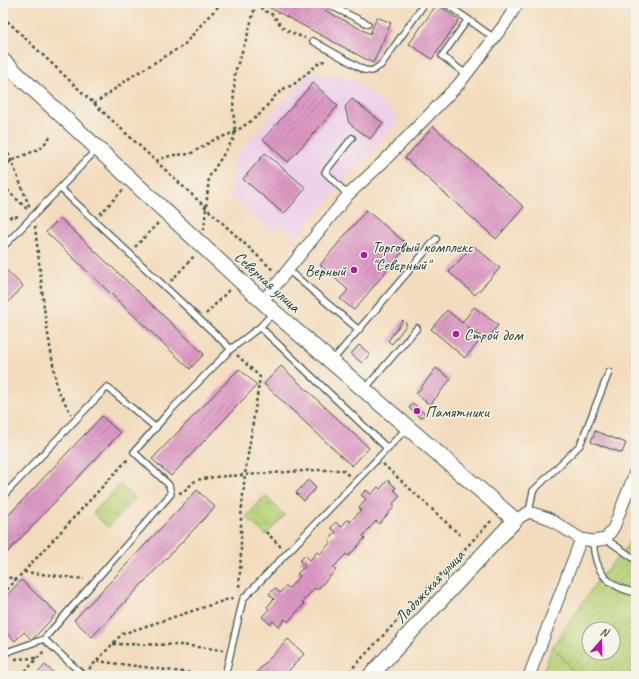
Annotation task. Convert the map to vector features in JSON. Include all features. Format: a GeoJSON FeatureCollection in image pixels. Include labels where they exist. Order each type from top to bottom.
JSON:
{"type":"FeatureCollection","features":[{"type":"Feature","properties":{"kind":"street"},"geometry":{"type":"LineString","coordinates":[[263,301],[348,195],[383,162],[459,84],[494,38],[518,3]]}},
{"type":"Feature","properties":{"kind":"street","name":"Северная улица"},"geometry":{"type":"LineString","coordinates":[[3,61],[274,312],[515,520]]}},
{"type":"Feature","properties":{"kind":"street"},"geometry":{"type":"LineString","coordinates":[[515,520],[529,512],[548,518],[581,539],[593,541],[606,539],[614,527],[636,470]]}},
{"type":"Feature","properties":{"kind":"street","name":"Ладожская улица"},"geometry":{"type":"LineString","coordinates":[[370,676],[515,520]]}},
{"type":"Feature","properties":{"kind":"street"},"geometry":{"type":"LineString","coordinates":[[529,676],[581,539]]}},
{"type":"Feature","properties":{"kind":"lane"},"geometry":{"type":"LineString","coordinates":[[325,3],[368,24]]}},
{"type":"Feature","properties":{"kind":"lane"},"geometry":{"type":"LineString","coordinates":[[313,41],[364,70],[372,71],[381,65],[425,3]]}},
{"type":"Feature","properties":{"kind":"lane"},"geometry":{"type":"LineString","coordinates":[[445,3],[494,38]]}},
{"type":"Feature","properties":{"kind":"lane"},"geometry":{"type":"LineString","coordinates":[[466,74],[442,56],[468,19]]}},
{"type":"Feature","properties":{"kind":"lane"},"geometry":{"type":"LineString","coordinates":[[348,195],[325,172],[352,138]]}},
{"type":"Feature","properties":{"kind":"lane"},"geometry":{"type":"LineString","coordinates":[[3,247],[98,148]]}},
{"type":"Feature","properties":{"kind":"lane"},"geometry":{"type":"LineString","coordinates":[[60,188],[231,349]]}},
{"type":"Feature","properties":{"kind":"lane"},"geometry":{"type":"LineString","coordinates":[[332,362],[436,240]]}},
{"type":"Feature","properties":{"kind":"lane"},"geometry":{"type":"LineString","coordinates":[[285,274],[359,330]]}},
{"type":"Feature","properties":{"kind":"lane"},"geometry":{"type":"LineString","coordinates":[[4,652],[44,639],[171,494],[169,485],[134,452],[156,428],[168,412],[231,349],[260,327],[274,312]]}},
{"type":"Feature","properties":{"kind":"lane"},"geometry":{"type":"LineString","coordinates":[[260,327],[388,449]]}},
{"type":"Feature","properties":{"kind":"lane"},"geometry":{"type":"LineString","coordinates":[[364,390],[417,328]]}},
{"type":"Feature","properties":{"kind":"lane"},"geometry":{"type":"LineString","coordinates":[[529,512],[533,491],[580,445],[609,372]]}},
{"type":"Feature","properties":{"kind":"lane"},"geometry":{"type":"LineString","coordinates":[[3,496],[107,387],[156,428]]}},
{"type":"Feature","properties":{"kind":"lane"},"geometry":{"type":"LineString","coordinates":[[226,676],[243,599],[408,428]]}},
{"type":"Feature","properties":{"kind":"lane"},"geometry":{"type":"LineString","coordinates":[[606,539],[636,560]]}},
{"type":"Feature","properties":{"kind":"lane"},"geometry":{"type":"LineString","coordinates":[[593,541],[597,566],[601,574],[609,582],[622,589],[636,593]]}},
{"type":"Feature","properties":{"kind":"lane"},"geometry":{"type":"LineString","coordinates":[[44,639],[84,676]]}},
{"type":"Feature","properties":{"kind":"path"},"geometry":{"type":"LineString","coordinates":[[94,104],[134,76],[184,45],[206,18],[222,3]]}},
{"type":"Feature","properties":{"kind":"path"},"geometry":{"type":"LineString","coordinates":[[165,287],[204,246],[205,208],[209,177],[234,138],[235,132],[233,110],[235,72],[247,37],[256,3],[273,15],[282,27],[292,33],[313,41]]}},
{"type":"Feature","properties":{"kind":"path"},"geometry":{"type":"LineString","coordinates":[[3,17],[205,208],[285,274]]}},
{"type":"Feature","properties":{"kind":"path"},"geometry":{"type":"LineString","coordinates":[[156,161],[174,155],[190,154],[214,140],[235,132],[258,116],[276,95],[293,84],[319,62],[324,60],[345,58]]}},
{"type":"Feature","properties":{"kind":"path"},"geometry":{"type":"LineString","coordinates":[[3,167],[11,161],[41,148],[50,137]]}},
{"type":"Feature","properties":{"kind":"path"},"geometry":{"type":"LineString","coordinates":[[3,150],[9,155],[34,215],[45,316],[57,388],[75,422]]}},
{"type":"Feature","properties":{"kind":"path"},"geometry":{"type":"LineString","coordinates":[[94,220],[132,180]]}},
{"type":"Feature","properties":{"kind":"path"},"geometry":{"type":"LineString","coordinates":[[3,186],[34,215]]}},
{"type":"Feature","properties":{"kind":"path"},"geometry":{"type":"LineString","coordinates":[[130,253],[168,213]]}},
{"type":"Feature","properties":{"kind":"path"},"geometry":{"type":"LineString","coordinates":[[200,320],[240,279]]}},
{"type":"Feature","properties":{"kind":"path"},"geometry":{"type":"LineString","coordinates":[[84,676],[122,634],[241,595],[238,590],[241,553],[241,516],[245,474],[260,377],[231,349]]}},
{"type":"Feature","properties":{"kind":"path"},"geometry":{"type":"LineString","coordinates":[[3,594],[134,452]]}},
{"type":"Feature","properties":{"kind":"path"},"geometry":{"type":"LineString","coordinates":[[378,460],[461,536]]}},
{"type":"Feature","properties":{"kind":"path"},"geometry":{"type":"LineString","coordinates":[[171,494],[183,492],[196,480],[245,474],[342,470],[355,483]]}},
{"type":"Feature","properties":{"kind":"path"},"geometry":{"type":"LineString","coordinates":[[345,676],[502,509]]}},
{"type":"Feature","properties":{"kind":"path"},"geometry":{"type":"LineString","coordinates":[[266,532],[288,553]]}},
{"type":"Feature","properties":{"kind":"path"},"geometry":{"type":"LineString","coordinates":[[24,572],[95,580]]}},
{"type":"Feature","properties":{"kind":"path"},"geometry":{"type":"LineString","coordinates":[[3,575],[16,580]]}},
{"type":"Feature","properties":{"kind":"path"},"geometry":{"type":"LineString","coordinates":[[21,676],[50,644]]}},
{"type":"Feature","properties":{"kind":"path"},"geometry":{"type":"LineString","coordinates":[[112,644],[181,645],[231,651]]}},
{"type":"Feature","properties":{"kind":"path"},"geometry":{"type":"LineString","coordinates":[[15,659],[37,658]]}},
{"type":"Feature","properties":{"kind":"path"},"geometry":{"type":"LineString","coordinates":[[97,661],[214,676]]}},
{"type":"Feature","properties":{"kind":"shaded area"},"geometry":{"type":"Polygon","coordinates":[[[310,72],[352,78],[400,119],[368,158],[361,162],[296,238],[281,225],[273,233],[232,197],[235,157],[310,72]]]}},
{"type":"Feature","properties":{"kind":"green space"},"geometry":{"type":"Polygon","coordinates":[[[120,484],[135,499],[108,527],[93,513],[120,484]]]}},
{"type":"Feature","properties":{"kind":"green space"},"geometry":{"type":"Polygon","coordinates":[[[265,496],[285,515],[266,535],[246,517],[265,496]]]}},
{"type":"Feature","properties":{"kind":"green space"},"geometry":{"type":"Polygon","coordinates":[[[636,532],[636,676],[577,676],[553,646],[600,577],[625,549],[636,532]]]}},
{"type":"Feature","properties":{"kind":"green space"},"geometry":{"type":"Polygon","coordinates":[[[553,646],[577,676],[541,676],[553,646]]]}},
{"type":"Feature","properties":{"kind":"building"},"geometry":{"type":"Polygon","coordinates":[[[261,3],[311,3],[370,34],[377,17],[391,23],[373,63],[261,3]]]}},
{"type":"Feature","properties":{"kind":"building"},"geometry":{"type":"Polygon","coordinates":[[[437,4],[459,20],[432,59],[409,44],[437,4]]]}},
{"type":"Feature","properties":{"kind":"building"},"geometry":{"type":"Polygon","coordinates":[[[313,83],[338,106],[288,162],[263,139],[313,83]]]}},
{"type":"Feature","properties":{"kind":"building"},"geometry":{"type":"Polygon","coordinates":[[[352,99],[383,123],[370,139],[349,123],[345,107],[352,99]]]}},
{"type":"Feature","properties":{"kind":"building"},"geometry":{"type":"Polygon","coordinates":[[[433,126],[524,207],[496,239],[405,158],[433,126]]]}},
{"type":"Feature","properties":{"kind":"building"},"geometry":{"type":"Polygon","coordinates":[[[265,153],[306,188],[284,214],[243,179],[265,153]]]}},
{"type":"Feature","properties":{"kind":"building","name":"Торговый комплекс \"Северный\""},"geometry":{"type":"Polygon","coordinates":[[[366,210],[408,245],[354,310],[340,299],[348,290],[320,265],[366,210]]]}},
{"type":"Feature","properties":{"kind":"building"},"geometry":{"type":"Polygon","coordinates":[[[60,218],[204,354],[190,369],[46,232],[60,218]]]}},
{"type":"Feature","properties":{"kind":"building"},"geometry":{"type":"Polygon","coordinates":[[[473,245],[500,268],[475,295],[449,272],[473,245]]]}},
{"type":"Feature","properties":{"kind":"building"},"geometry":{"type":"Polygon","coordinates":[[[4,268],[23,286],[3,308],[3,270],[4,268]]]}},
{"type":"Feature","properties":{"kind":"building","name":"Строй дом"},"geometry":{"type":"Polygon","coordinates":[[[474,307],[498,325],[486,341],[466,326],[481,339],[465,358],[431,329],[447,310],[462,323],[474,307]]]}},
{"type":"Feature","properties":{"kind":"building"},"geometry":{"type":"Polygon","coordinates":[[[403,320],[407,324],[392,344],[388,341],[403,320]]]}},
{"type":"Feature","properties":{"kind":"building"},"geometry":{"type":"Polygon","coordinates":[[[359,345],[370,354],[362,363],[351,354],[359,345]]]}},
{"type":"Feature","properties":{"kind":"building"},"geometry":{"type":"Polygon","coordinates":[[[281,366],[369,448],[352,466],[264,384],[281,366]]]}},
{"type":"Feature","properties":{"kind":"building"},"geometry":{"type":"Polygon","coordinates":[[[436,368],[451,379],[430,405],[416,394],[436,368]]]}},
{"type":"Feature","properties":{"kind":"building"},"geometry":{"type":"Polygon","coordinates":[[[239,369],[257,385],[171,476],[152,459],[239,369]]]}},
{"type":"Feature","properties":{"kind":"building","name":"Памятники"},"geometry":{"type":"Polygon","coordinates":[[[413,403],[425,414],[421,418],[409,408],[413,403]]]}},
{"type":"Feature","properties":{"kind":"building"},"geometry":{"type":"Polygon","coordinates":[[[102,416],[120,433],[3,557],[3,521],[102,416]]]}},
{"type":"Feature","properties":{"kind":"building"},"geometry":{"type":"Polygon","coordinates":[[[595,431],[626,443],[622,453],[591,442],[595,431]]]}},
{"type":"Feature","properties":{"kind":"building"},"geometry":{"type":"Polygon","coordinates":[[[308,480],[316,488],[304,501],[296,493],[308,480]]]}},
{"type":"Feature","properties":{"kind":"building"},"geometry":{"type":"Polygon","coordinates":[[[388,480],[396,488],[394,490],[400,496],[393,504],[395,506],[379,524],[376,521],[363,536],[365,538],[349,556],[346,554],[333,568],[336,570],[317,590],[315,588],[302,602],[304,604],[288,622],[285,619],[279,627],[273,621],[270,624],[262,617],[269,609],[267,607],[274,599],[269,594],[275,588],[280,593],[286,586],[289,588],[300,576],[297,574],[305,566],[300,561],[305,555],[310,560],[317,552],[320,554],[331,542],[329,540],[336,532],[331,528],[333,525],[336,522],[341,527],[348,519],[350,522],[361,510],[359,508],[366,499],[361,495],[366,490],[371,494],[378,487],[380,489],[388,480]]]}},
{"type":"Feature","properties":{"kind":"building"},"geometry":{"type":"Polygon","coordinates":[[[197,490],[215,507],[92,637],[74,620],[197,490]]]}},
{"type":"Feature","properties":{"kind":"building"},"geometry":{"type":"Polygon","coordinates":[[[21,580],[57,613],[32,640],[24,632],[15,641],[5,632],[5,626],[3,625],[3,600],[21,580]]]}},
{"type":"Feature","properties":{"kind":"building"},"geometry":{"type":"Polygon","coordinates":[[[288,639],[304,654],[284,676],[253,676],[288,639]]]}},
{"type":"Feature","properties":{"kind":"building"},"geometry":{"type":"Polygon","coordinates":[[[45,665],[57,676],[35,676],[45,665]]]}},
{"type":"Feature","properties":{"kind":"place","name":"Торговый комплекс \"Северный\""},"geometry":{"type":"Point","coordinates":[364,255]}},
{"type":"Feature","properties":{"kind":"place","name":"Верный"},"geometry":{"type":"Point","coordinates":[354,270]}},
{"type":"Feature","properties":{"kind":"place","name":"Строй дом"},"geometry":{"type":"Point","coordinates":[456,334]}},
{"type":"Feature","properties":{"kind":"place","name":"Памятники"},"geometry":{"type":"Point","coordinates":[417,411]}}]}
